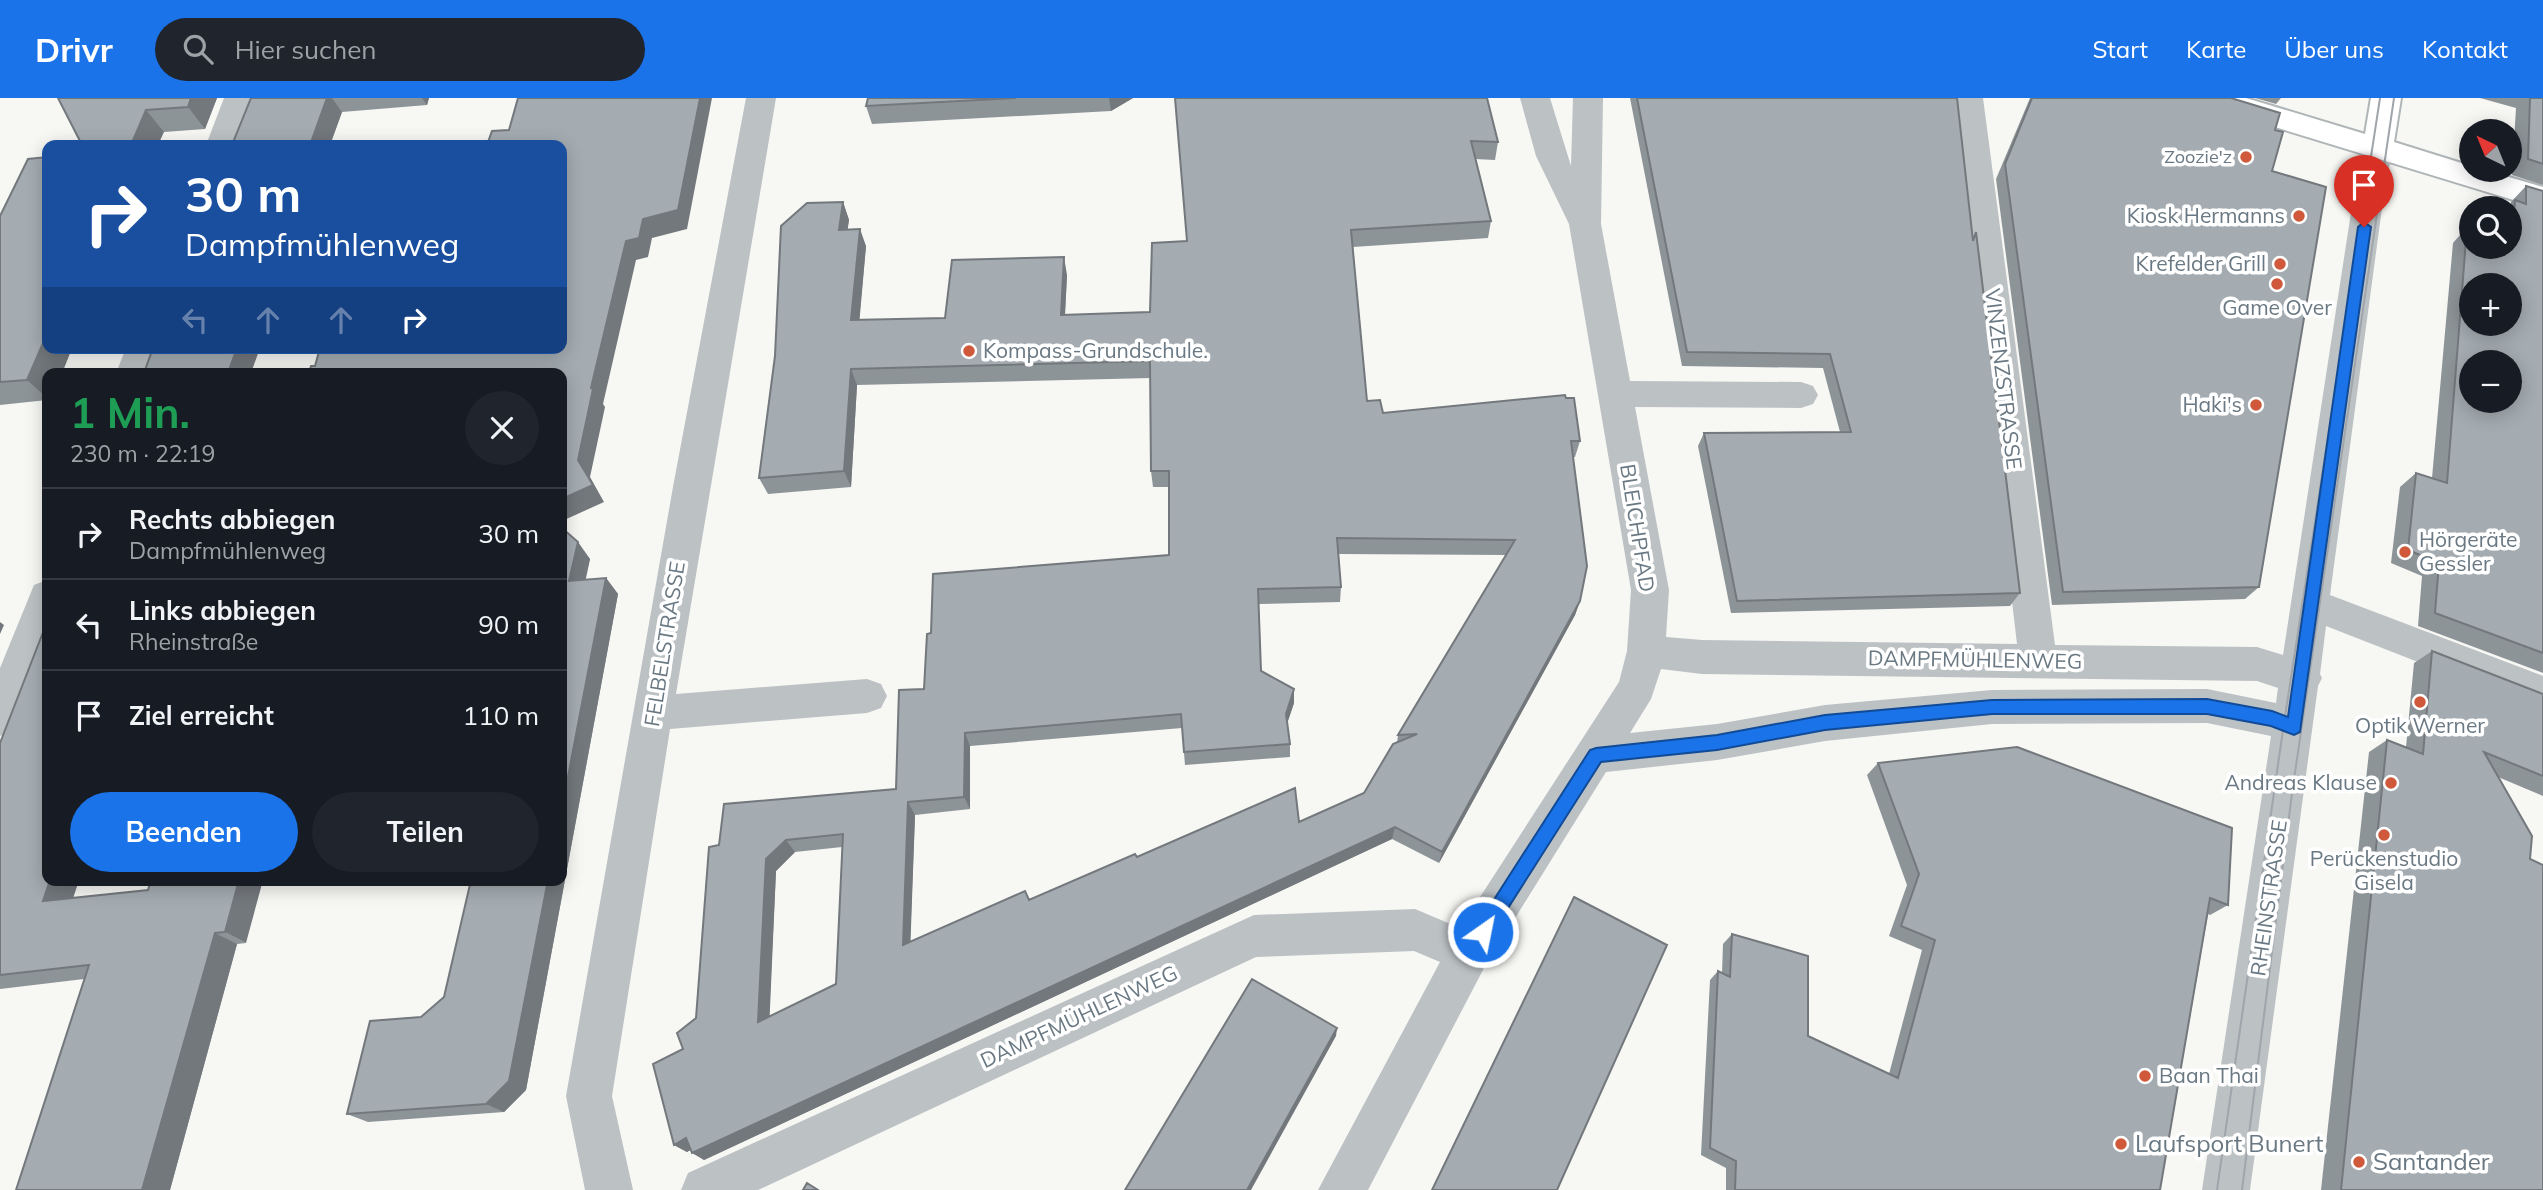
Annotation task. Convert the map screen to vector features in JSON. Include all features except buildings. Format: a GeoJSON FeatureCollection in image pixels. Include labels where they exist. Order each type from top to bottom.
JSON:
{"type":"FeatureCollection","features":[{"type":"Feature","properties":{"kind":"main road"},"geometry":{"type":"LineString","coordinates":[[2213,98],[2543,198]]}},
{"type":"Feature","properties":{"kind":"main road"},"geometry":{"type":"LineString","coordinates":[[2378,148],[2386,98]]}},
{"type":"Feature","properties":{"kind":"street"},"geometry":{"type":"LineString","coordinates":[[223,140],[239,98]]}},
{"type":"Feature","properties":{"kind":"street","name":"FELBELSTRASSE"},"geometry":{"type":"LineString","coordinates":[[609,1190],[590,1096],[653,713],[761,98]]}},
{"type":"Feature","properties":{"kind":"street","name":"BLEICHPFAD"},"geometry":{"type":"LineString","coordinates":[[1535,98],[1551,156],[1584,224]]}},
{"type":"Feature","properties":{"kind":"street","name":"BLEICHPFAD"},"geometry":{"type":"LineString","coordinates":[[1342,1190],[1469,953],[1637,687],[1646,651],[1650,590],[1584,224],[1588,98]]}},
{"type":"Feature","properties":{"kind":"street","name":"VINZENZSTRASSE"},"geometry":{"type":"LineString","coordinates":[[1968,98],[2038,660]]}},
{"type":"Feature","properties":{"kind":"street","name":"RHEINSTRASSE"},"geometry":{"type":"LineString","coordinates":[[2227,1190],[2369,193],[2378,148]]}},
{"type":"Feature","properties":{"kind":"street"},"geometry":{"type":"LineString","coordinates":[[1615,394],[1801,396]]}},
{"type":"Feature","properties":{"kind":"street"},"geometry":{"type":"LineString","coordinates":[[2312,604],[2543,694]]}},
{"type":"Feature","properties":{"kind":"street"},"geometry":{"type":"LineString","coordinates":[[0,718],[42,609]]}},
{"type":"Feature","properties":{"kind":"street","name":"DAMPFMÜHLENWEG"},"geometry":{"type":"LineString","coordinates":[[1646,651],[1702,657],[2257,664],[2302,678]]}},
{"type":"Feature","properties":{"kind":"street"},"geometry":{"type":"LineString","coordinates":[[653,713],[867,696]]}},
{"type":"Feature","properties":{"kind":"street"},"geometry":{"type":"LineString","coordinates":[[1596,755],[1717,742],[1825,723],[1992,707],[2207,706],[2272,719],[2294,727]]}},
{"type":"Feature","properties":{"kind":"street","name":"DAMPFMÜHLENWEG"},"geometry":{"type":"LineString","coordinates":[[705,1190],[1254,936],[1415,930],[1469,953]]}},
{"type":"Feature","properties":{"kind":"tram line"},"geometry":{"type":"LineString","coordinates":[[2217,1190],[2284,723],[2380,98]]}},
{"type":"Feature","properties":{"kind":"tram line"},"geometry":{"type":"LineString","coordinates":[[2242,1190],[2292,793],[2394,98]]}},
{"type":"Feature","properties":{"kind":"place","name":"Zoozie'z"},"geometry":{"type":"Point","coordinates":[2246,157]}},
{"type":"Feature","properties":{"kind":"place","name":"Kiosk Hermanns"},"geometry":{"type":"Point","coordinates":[2299,216]}},
{"type":"Feature","properties":{"kind":"place","name":"Krefelder Grill"},"geometry":{"type":"Point","coordinates":[2280,264]}},
{"type":"Feature","properties":{"kind":"place","name":"Game Over"},"geometry":{"type":"Point","coordinates":[2277,284]}},
{"type":"Feature","properties":{"kind":"place","name":"Kompass-Grundschule."},"geometry":{"type":"Point","coordinates":[969,351]}},
{"type":"Feature","properties":{"kind":"place","name":"Haki's"},"geometry":{"type":"Point","coordinates":[2256,405]}},
{"type":"Feature","properties":{"kind":"place","name":"Hörgeräte Gessler"},"geometry":{"type":"Point","coordinates":[2405,552]}},
{"type":"Feature","properties":{"kind":"place","name":"Optik Werner"},"geometry":{"type":"Point","coordinates":[2420,702]}},
{"type":"Feature","properties":{"kind":"place","name":"Andreas Klause"},"geometry":{"type":"Point","coordinates":[2391,783]}},
{"type":"Feature","properties":{"kind":"place","name":"Perückenstudio Gisela"},"geometry":{"type":"Point","coordinates":[2384,835]}},
{"type":"Feature","properties":{"kind":"place","name":"Baan Thai"},"geometry":{"type":"Point","coordinates":[2145,1076]}},
{"type":"Feature","properties":{"kind":"place","name":"Laufsport Bunert"},"geometry":{"type":"Point","coordinates":[2121,1144]}},
{"type":"Feature","properties":{"kind":"place","name":"Santander"},"geometry":{"type":"Point","coordinates":[2359,1162]}},
{"type":"Feature","properties":{"kind":"route"},"geometry":{"type":"LineString","coordinates":[[1483,932],[1596,755],[1717,742],[1825,723],[1992,707],[2207,706],[2272,719],[2294,727],[2364,227]]}}]}
